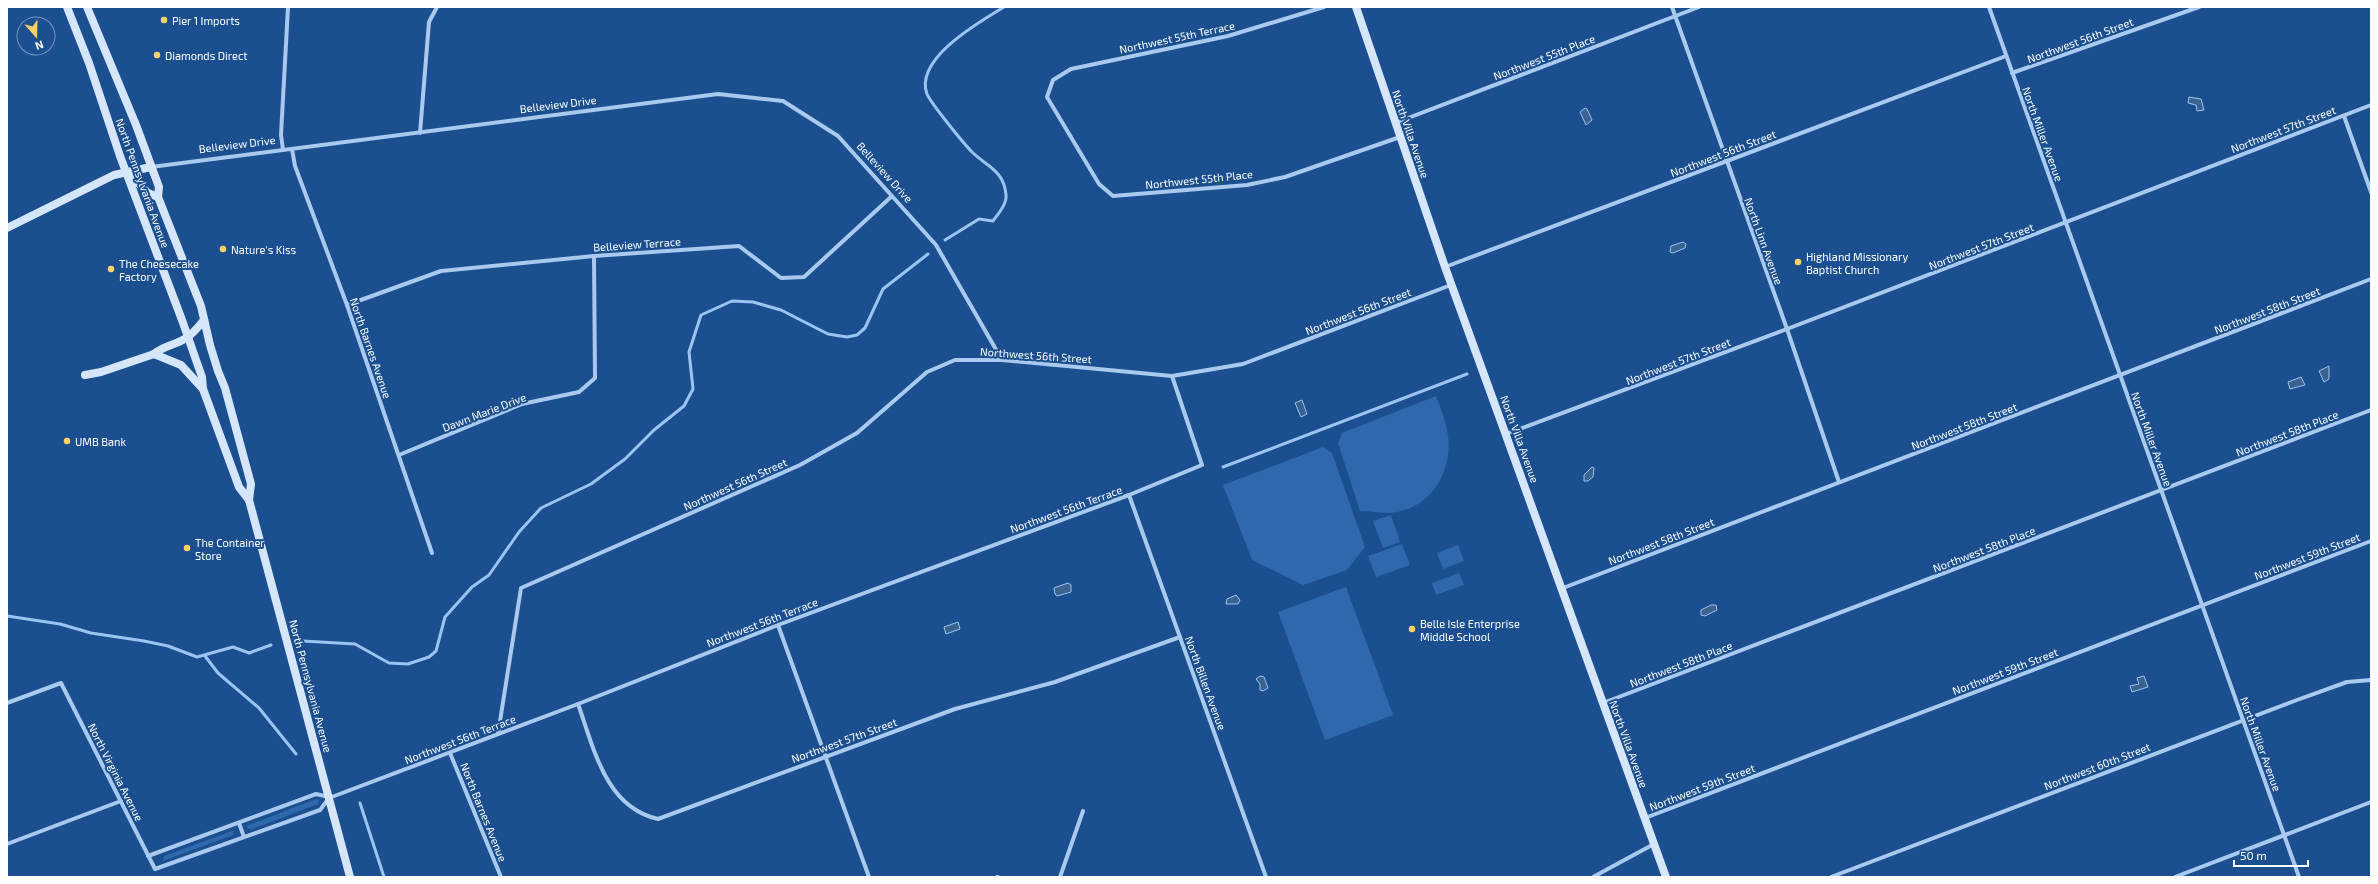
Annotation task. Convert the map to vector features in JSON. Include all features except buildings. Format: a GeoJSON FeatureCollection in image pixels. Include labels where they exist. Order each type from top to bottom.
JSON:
{"type":"FeatureCollection","features":[{"type":"Feature","properties":{"kind":"main road","name":"North Pennsylvania Avenue"},"geometry":{"type":"LineString","coordinates":[[66,7],[89,63],[127,172],[188,337],[202,378],[203,389],[239,487],[249,500]]}},
{"type":"Feature","properties":{"kind":"main road","name":"North Pennsylvania Avenue"},"geometry":{"type":"LineString","coordinates":[[87,7],[159,187],[158,197],[196,291],[251,484],[249,500],[350,877]]}},
{"type":"Feature","properties":{"kind":"main road","name":"North Villa Avenue"},"geometry":{"type":"LineString","coordinates":[[1356,7],[1445,267],[1563,588],[1666,877]]}},
{"type":"Feature","properties":{"kind":"main road","name":"Belleview Drive"},"geometry":{"type":"LineString","coordinates":[[7,228],[114,175],[151,167]]}},
{"type":"Feature","properties":{"kind":"main road"},"geometry":{"type":"LineString","coordinates":[[127,172],[148,193],[158,197]]}},
{"type":"Feature","properties":{"kind":"main road"},"geometry":{"type":"LineString","coordinates":[[84,375],[101,372],[154,354],[188,337],[204,320]]}},
{"type":"Feature","properties":{"kind":"main road"},"geometry":{"type":"LineString","coordinates":[[154,354],[180,365],[203,389]]}},
{"type":"Feature","properties":{"kind":"street"},"geometry":{"type":"LineString","coordinates":[[283,150],[281,135],[288,7]]}},
{"type":"Feature","properties":{"kind":"street"},"geometry":{"type":"LineString","coordinates":[[420,133],[429,22],[437,7]]}},
{"type":"Feature","properties":{"kind":"street","name":"Northwest 55th Terrace"},"geometry":{"type":"LineString","coordinates":[[1113,196],[1099,184],[1046,97],[1053,80],[1071,69],[1228,36],[1324,7]]}},
{"type":"Feature","properties":{"kind":"street","name":"North Linn Avenue"},"geometry":{"type":"LineString","coordinates":[[1672,7],[1726,162],[1787,329],[1839,482]]}},
{"type":"Feature","properties":{"kind":"street","name":"Northwest 55th Place"},"geometry":{"type":"LineString","coordinates":[[1395,123],[1699,7]]}},
{"type":"Feature","properties":{"kind":"street","name":"North Miller Avenue"},"geometry":{"type":"LineString","coordinates":[[1989,7],[2299,877]]}},
{"type":"Feature","properties":{"kind":"street","name":"Northwest 56th Street"},"geometry":{"type":"LineString","coordinates":[[2012,74],[2199,7]]}},
{"type":"Feature","properties":{"kind":"street","name":"Northwest 56th Street"},"geometry":{"type":"LineString","coordinates":[[1445,267],[2006,56]]}},
{"type":"Feature","properties":{"kind":"street","name":"Belleview Drive"},"geometry":{"type":"LineString","coordinates":[[151,167],[718,94],[783,101],[838,136],[936,245],[1002,360]]}},
{"type":"Feature","properties":{"kind":"street","name":"Northwest 57th Street"},"geometry":{"type":"LineString","coordinates":[[1506,434],[2066,223],[2371,105]]}},
{"type":"Feature","properties":{"kind":"street"},"geometry":{"type":"LineString","coordinates":[[2344,116],[2371,192]]}},
{"type":"Feature","properties":{"kind":"street","name":"Northwest 55th Place"},"geometry":{"type":"LineString","coordinates":[[1113,196],[1247,185],[1285,177],[1400,137]]}},
{"type":"Feature","properties":{"kind":"street","name":"North Barnes Avenue"},"geometry":{"type":"LineString","coordinates":[[292,149],[295,166],[347,305],[432,553]]}},
{"type":"Feature","properties":{"kind":"street","name":"Belleview Terrace"},"geometry":{"type":"LineString","coordinates":[[347,305],[441,271],[594,256],[739,246],[781,278],[804,277],[892,196]]}},
{"type":"Feature","properties":{"kind":"street","name":"Dawn Marie Drive"},"geometry":{"type":"LineString","coordinates":[[399,456],[522,404],[579,392],[595,378],[594,256]]}},
{"type":"Feature","properties":{"kind":"street","name":"Northwest 58th Street"},"geometry":{"type":"LineString","coordinates":[[1563,588],[1839,482],[2120,377],[2371,279]]}},
{"type":"Feature","properties":{"kind":"street","name":"Northwest 56th Street"},"geometry":{"type":"LineString","coordinates":[[498,734],[522,588],[800,466],[857,433],[927,372],[956,360],[1002,360],[1172,376],[1243,364],[1452,284]]}},
{"type":"Feature","properties":{"kind":"street","name":"Northwest 56th Terrace"},"geometry":{"type":"LineString","coordinates":[[155,869],[320,810],[329,798],[578,704],[778,625],[1129,495],[1202,465],[1172,376]]}},
{"type":"Feature","properties":{"kind":"street","name":"Northwest 58th Place"},"geometry":{"type":"LineString","coordinates":[[1603,703],[2162,492],[2371,410]]}},
{"type":"Feature","properties":{"kind":"street","name":"North Billen Avenue"},"geometry":{"type":"LineString","coordinates":[[1129,495],[1266,877]]}},
{"type":"Feature","properties":{"kind":"street","name":"Northwest 59th Street"},"geometry":{"type":"LineString","coordinates":[[1645,818],[2371,541]]}},
{"type":"Feature","properties":{"kind":"street"},"geometry":{"type":"LineString","coordinates":[[778,625],[827,755],[869,877]]}},
{"type":"Feature","properties":{"kind":"street","name":"Northwest 57th Street"},"geometry":{"type":"LineString","coordinates":[[578,704],[606,779],[613,791],[644,816],[658,819],[827,755],[955,709],[1055,682],[1180,637]]}},
{"type":"Feature","properties":{"kind":"street","name":"Northwest 60th Street"},"geometry":{"type":"LineString","coordinates":[[1831,877],[2347,682],[2371,680]]}},
{"type":"Feature","properties":{"kind":"street","name":"North Virginia Avenue"},"geometry":{"type":"LineString","coordinates":[[7,703],[61,682],[155,869]]}},
{"type":"Feature","properties":{"kind":"street","name":"North Barnes Avenue"},"geometry":{"type":"LineString","coordinates":[[450,753],[501,877]]}},
{"type":"Feature","properties":{"kind":"street","name":"Northwest 56th Terrace"},"geometry":{"type":"LineString","coordinates":[[148,856],[316,794],[329,798]]}},
{"type":"Feature","properties":{"kind":"street"},"geometry":{"type":"LineString","coordinates":[[7,844],[121,801]]}},
{"type":"Feature","properties":{"kind":"street"},"geometry":{"type":"LineString","coordinates":[[2175,877],[2371,802]]}},
{"type":"Feature","properties":{"kind":"street"},"geometry":{"type":"LineString","coordinates":[[1060,877],[1083,811]]}},
{"type":"Feature","properties":{"kind":"street"},"geometry":{"type":"LineString","coordinates":[[239,823],[244,837]]}},
{"type":"Feature","properties":{"kind":"street"},"geometry":{"type":"LineString","coordinates":[[1593,877],[1654,844]]}},
{"type":"Feature","properties":{"kind":"shaded area"},"geometry":{"type":"Polygon","coordinates":[[[2189,97],[2201,99],[2204,110],[2197,111],[2196,105],[2188,103],[2189,97]]]}},
{"type":"Feature","properties":{"kind":"shaded area"},"geometry":{"type":"Polygon","coordinates":[[[1585,108],[1587,109],[1592,120],[1586,125],[1580,112],[1585,108]]]}},
{"type":"Feature","properties":{"kind":"shaded area"},"geometry":{"type":"Polygon","coordinates":[[[1683,242],[1686,244],[1685,248],[1673,253],[1670,252],[1671,246],[1683,242]]]}},
{"type":"Feature","properties":{"kind":"shaded area"},"geometry":{"type":"Polygon","coordinates":[[[2329,366],[2329,379],[2324,382],[2319,371],[2329,366]]]}},
{"type":"Feature","properties":{"kind":"shaded area"},"geometry":{"type":"Polygon","coordinates":[[[2301,377],[2305,385],[2290,389],[2288,382],[2301,377]]]}},
{"type":"Feature","properties":{"kind":"shaded area"},"geometry":{"type":"Polygon","coordinates":[[[1436,396],[1446,425],[1449,449],[1442,476],[1435,488],[1426,498],[1403,511],[1388,513],[1360,511],[1338,443],[1342,433],[1436,396]]]}},
{"type":"Feature","properties":{"kind":"shaded area"},"geometry":{"type":"Polygon","coordinates":[[[1302,400],[1307,414],[1301,417],[1295,403],[1302,400]]]}},
{"type":"Feature","properties":{"kind":"shaded area"},"geometry":{"type":"Polygon","coordinates":[[[1323,447],[1332,453],[1365,547],[1347,570],[1303,585],[1252,560],[1223,485],[1323,447]]]}},
{"type":"Feature","properties":{"kind":"shaded area"},"geometry":{"type":"Polygon","coordinates":[[[1592,467],[1594,468],[1593,477],[1588,481],[1584,481],[1584,475],[1592,467]]]}},
{"type":"Feature","properties":{"kind":"shaded area"},"geometry":{"type":"Polygon","coordinates":[[[1391,515],[1400,542],[1383,548],[1373,521],[1391,515]]]}},
{"type":"Feature","properties":{"kind":"shaded area"},"geometry":{"type":"Polygon","coordinates":[[[1402,544],[1410,565],[1376,577],[1368,556],[1402,544]]]}},
{"type":"Feature","properties":{"kind":"shaded area"},"geometry":{"type":"Polygon","coordinates":[[[1458,545],[1464,561],[1443,569],[1437,553],[1458,545]]]}},
{"type":"Feature","properties":{"kind":"shaded area"},"geometry":{"type":"Polygon","coordinates":[[[1459,573],[1464,585],[1436,595],[1432,583],[1459,573]]]}},
{"type":"Feature","properties":{"kind":"shaded area"},"geometry":{"type":"Polygon","coordinates":[[[1068,583],[1071,585],[1071,592],[1057,596],[1055,594],[1054,588],[1068,583]]]}},
{"type":"Feature","properties":{"kind":"shaded area"},"geometry":{"type":"Polygon","coordinates":[[[1346,587],[1393,715],[1325,740],[1278,612],[1346,587]]]}},
{"type":"Feature","properties":{"kind":"shaded area"},"geometry":{"type":"Polygon","coordinates":[[[1236,595],[1240,600],[1238,604],[1226,604],[1227,599],[1236,595]]]}},
{"type":"Feature","properties":{"kind":"shaded area"},"geometry":{"type":"Polygon","coordinates":[[[1711,605],[1716,605],[1717,610],[1705,616],[1701,615],[1701,610],[1711,605]]]}},
{"type":"Feature","properties":{"kind":"shaded area"},"geometry":{"type":"Polygon","coordinates":[[[958,622],[960,629],[946,634],[944,627],[958,622]]]}},
{"type":"Feature","properties":{"kind":"shaded area"},"geometry":{"type":"Polygon","coordinates":[[[1260,676],[1264,677],[1268,688],[1263,691],[1260,690],[1260,684],[1256,679],[1260,676]]]}},
{"type":"Feature","properties":{"kind":"shaded area"},"geometry":{"type":"Polygon","coordinates":[[[2144,676],[2148,687],[2132,692],[2130,686],[2139,684],[2137,678],[2144,676]]]}},
{"type":"Feature","properties":{"kind":"shaded area"},"geometry":{"type":"Polygon","coordinates":[[[316,799],[319,800],[318,804],[250,830],[246,826],[316,799]]]}},
{"type":"Feature","properties":{"kind":"shaded area"},"geometry":{"type":"Polygon","coordinates":[[[234,831],[233,835],[163,861],[164,856],[234,831]]]}},
{"type":"Feature","properties":{"kind":"waterway"},"geometry":{"type":"LineString","coordinates":[[945,240],[979,219],[993,221],[1004,205],[1006,195],[1005,187],[998,174],[994,169],[972,152],[929,98],[927,94],[926,81],[930,68],[939,55],[951,43],[965,32],[1004,7]]}},
{"type":"Feature","properties":{"kind":"waterway"},"geometry":{"type":"LineString","coordinates":[[303,641],[355,644],[389,663],[408,664],[429,657],[436,651],[445,617],[472,587],[489,575],[519,532],[541,508],[591,484],[625,459],[654,430],[684,406],[693,389],[689,352],[701,315],[732,301],[753,302],[781,310],[828,334],[847,337],[857,335],[865,328],[883,289],[928,254]]}},
{"type":"Feature","properties":{"kind":"waterway"},"geometry":{"type":"LineString","coordinates":[[1223,467],[1467,374]]}},
{"type":"Feature","properties":{"kind":"waterway"},"geometry":{"type":"LineString","coordinates":[[7,616],[60,624],[91,633],[168,646],[197,657],[233,647],[249,653],[271,645]]}},
{"type":"Feature","properties":{"kind":"waterway"},"geometry":{"type":"LineString","coordinates":[[205,656],[218,673],[259,708],[296,754]]}},
{"type":"Feature","properties":{"kind":"waterway"},"geometry":{"type":"LineString","coordinates":[[360,803],[384,877]]}},
{"type":"Feature","properties":{"kind":"place","name":"Pier 1 Imports"},"geometry":{"type":"Point","coordinates":[164,20]}},
{"type":"Feature","properties":{"kind":"place","name":"Diamonds Direct"},"geometry":{"type":"Point","coordinates":[157,55]}},
{"type":"Feature","properties":{"kind":"place","name":"Nature's Kiss"},"geometry":{"type":"Point","coordinates":[223,249]}},
{"type":"Feature","properties":{"kind":"place","name":"Highland Missionary Baptist Church"},"geometry":{"type":"Point","coordinates":[1798,262]}},
{"type":"Feature","properties":{"kind":"place","name":"The Cheesecake Factory"},"geometry":{"type":"Point","coordinates":[111,269]}},
{"type":"Feature","properties":{"kind":"place","name":"UMB Bank"},"geometry":{"type":"Point","coordinates":[67,441]}},
{"type":"Feature","properties":{"kind":"place","name":"The Container Store"},"geometry":{"type":"Point","coordinates":[187,548]}},
{"type":"Feature","properties":{"kind":"place","name":"Belle Isle Enterprise Middle School"},"geometry":{"type":"Point","coordinates":[1412,629]}}]}
